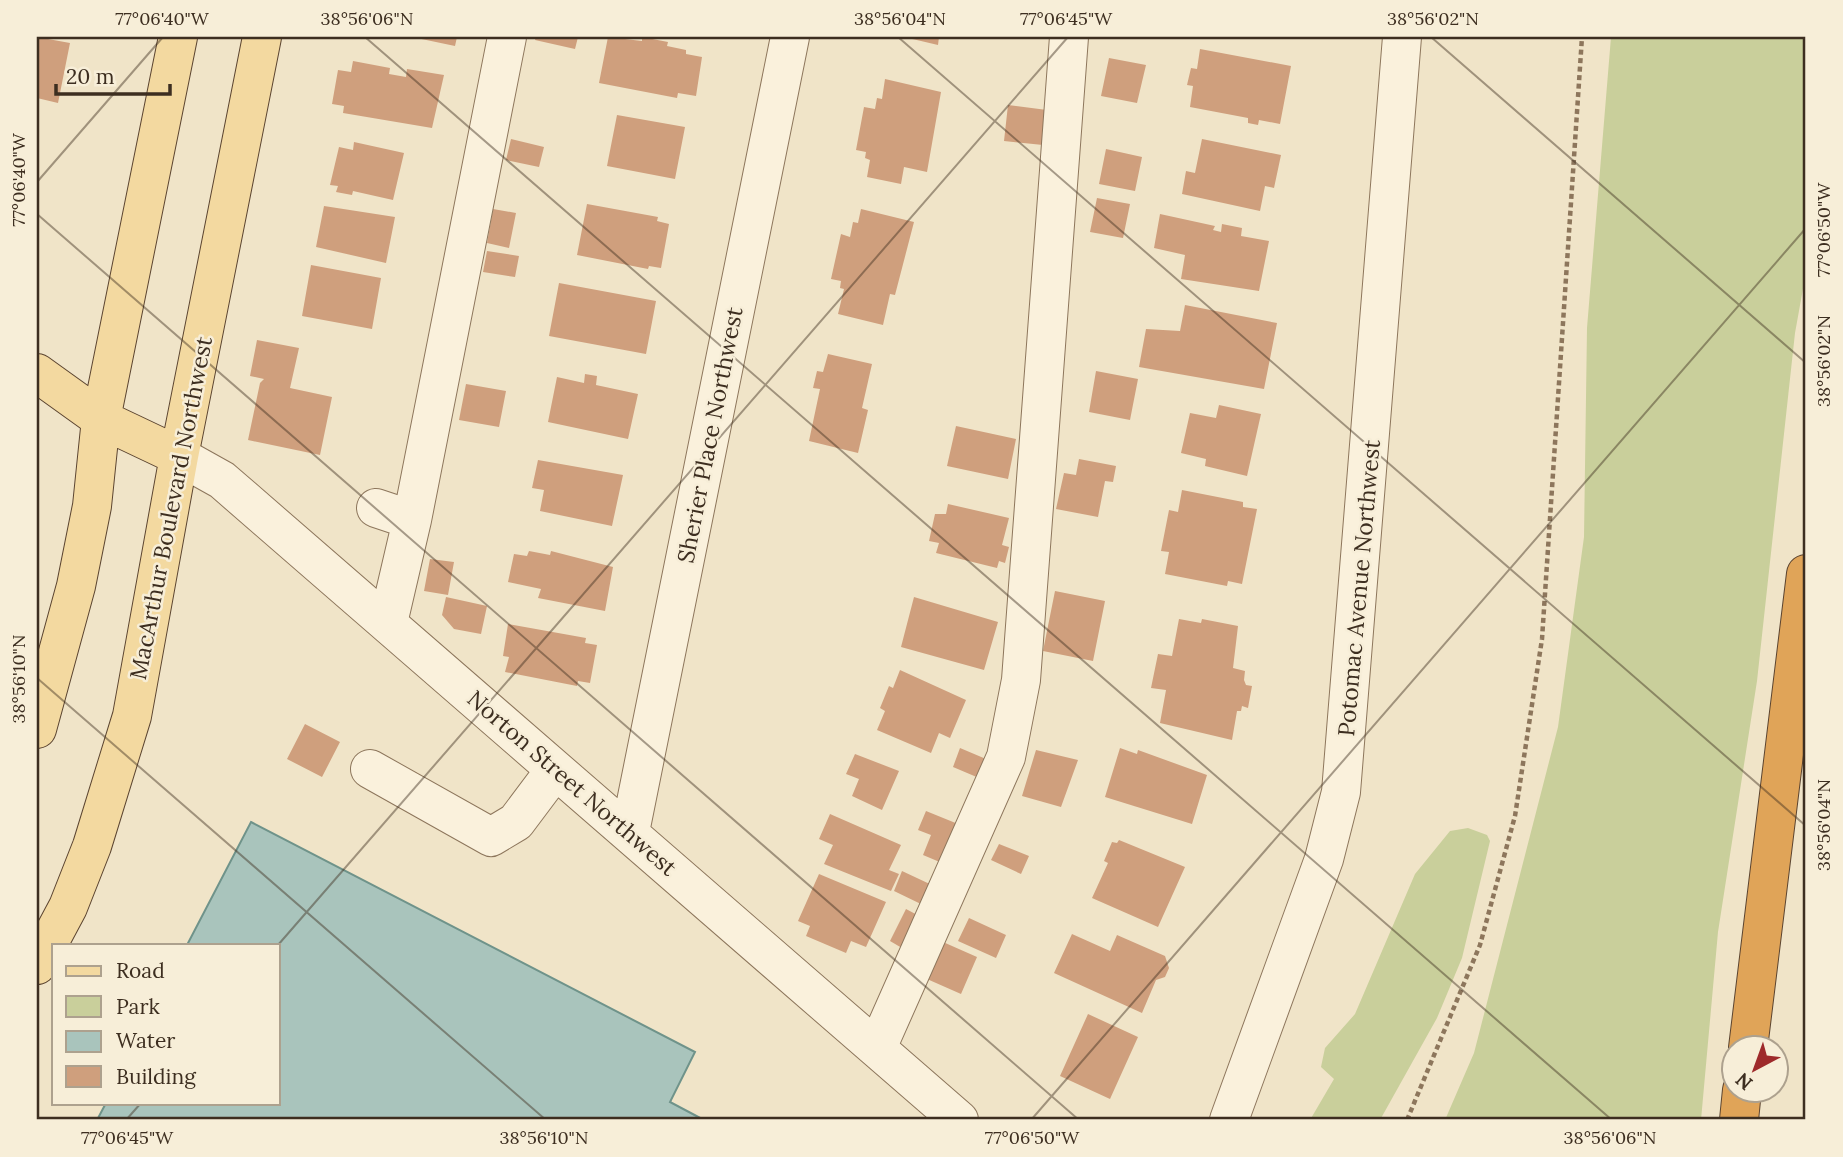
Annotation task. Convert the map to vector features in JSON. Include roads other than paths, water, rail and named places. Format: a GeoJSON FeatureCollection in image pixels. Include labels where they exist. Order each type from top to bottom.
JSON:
{"type":"FeatureCollection","features":[{"type":"Feature","properties":{"kind":"highway"},"geometry":{"type":"LineString","coordinates":[[1750,1034],[1806,574]]}},
{"type":"Feature","properties":{"kind":"main road"},"geometry":{"type":"LineString","coordinates":[[37,729],[76,586],[92,506],[101,419],[178,37]]}},
{"type":"Feature","properties":{"kind":"main road","name":"MacArthur Boulevard Northwest"},"geometry":{"type":"LineString","coordinates":[[37,965],[68,907],[113,786],[132,716],[178,456],[262,37]]}},
{"type":"Feature","properties":{"kind":"main road"},"geometry":{"type":"LineString","coordinates":[[37,373],[101,419],[178,456]]}},
{"type":"Feature","properties":{"kind":"street"},"geometry":{"type":"LineString","coordinates":[[388,623],[412,520],[423,415],[507,37]]}},
{"type":"Feature","properties":{"kind":"street","name":"Sherier Place Northwest"},"geometry":{"type":"LineString","coordinates":[[630,832],[789,37]]}},
{"type":"Feature","properties":{"kind":"street"},"geometry":{"type":"LineString","coordinates":[[877,1048],[1006,757],[1021,680],[1069,37]]}},
{"type":"Feature","properties":{"kind":"street","name":"Potomac Avenue Northwest"},"geometry":{"type":"LineString","coordinates":[[1229,1120],[1324,859],[1341,792],[1402,37]]}},
{"type":"Feature","properties":{"kind":"street","name":"Norton Street Northwest"},"geometry":{"type":"LineString","coordinates":[[178,456],[222,480],[959,1120]]}},
{"type":"Feature","properties":{"kind":"street"},"geometry":{"type":"LineString","coordinates":[[376,508],[412,520]]}},
{"type":"Feature","properties":{"kind":"street"},"geometry":{"type":"LineString","coordinates":[[370,769],[491,837],[516,822],[555,770]]}},
{"type":"Feature","properties":{"kind":"water"},"geometry":{"type":"Polygon","coordinates":[[[251,822],[695,1052],[670,1102],[704,1120],[97,1120],[105,1104],[280,1104],[280,944],[188,944],[251,822]]]}}]}
